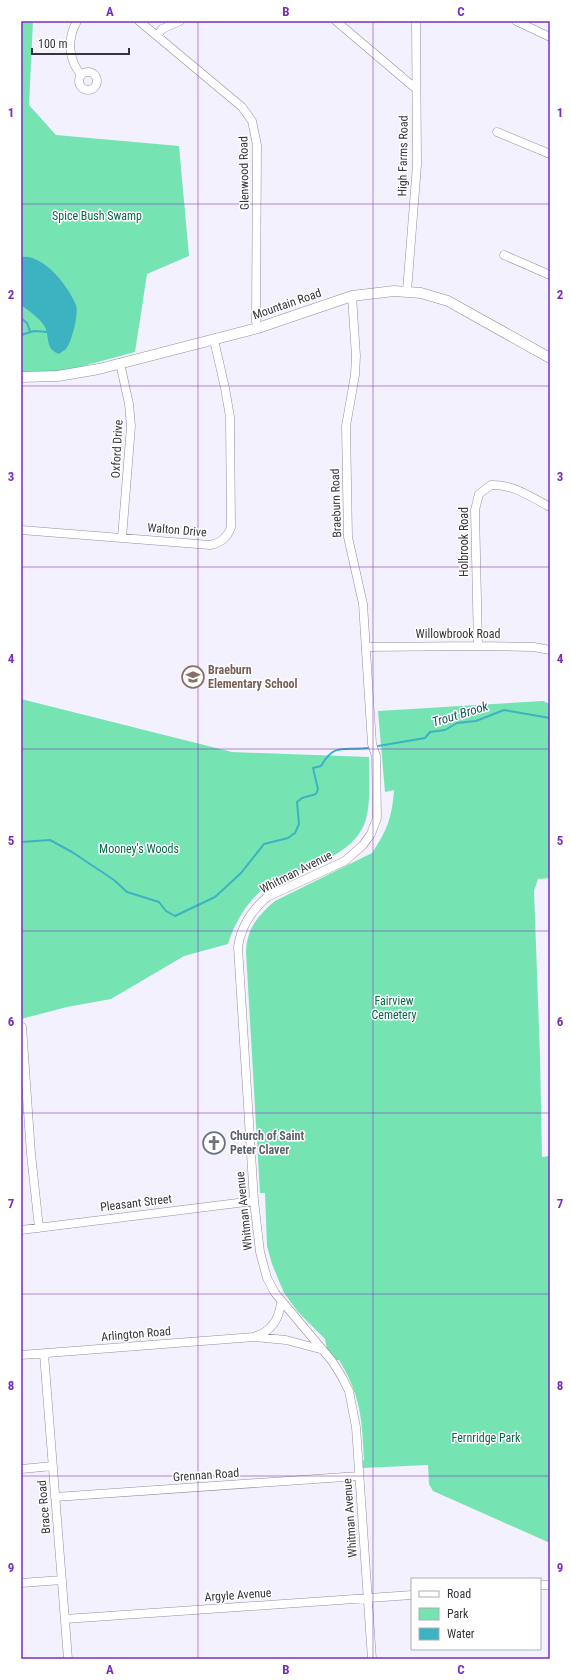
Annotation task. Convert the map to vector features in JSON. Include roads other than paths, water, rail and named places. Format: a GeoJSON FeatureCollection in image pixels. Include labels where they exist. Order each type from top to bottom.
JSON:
{"type":"FeatureCollection","features":[{"type":"Feature","properties":{"kind":"main road","name":"Mountain Road"},"geometry":{"type":"LineString","coordinates":[[21,377],[58,376],[120,363],[258,328],[352,296],[379,292],[407,291],[431,295],[448,301],[550,358]]}},
{"type":"Feature","properties":{"kind":"street"},"geometry":{"type":"LineString","coordinates":[[77,21],[71,37],[70,53],[74,66],[81,75]]}},
{"type":"Feature","properties":{"kind":"street","name":"Glenwood Road"},"geometry":{"type":"LineString","coordinates":[[139,21],[237,102],[247,114],[254,128],[257,145],[256,321],[258,328]]}},
{"type":"Feature","properties":{"kind":"street"},"geometry":{"type":"LineString","coordinates":[[157,36],[162,29],[180,21]]}},
{"type":"Feature","properties":{"kind":"street"},"geometry":{"type":"LineString","coordinates":[[336,21],[415,88]]}},
{"type":"Feature","properties":{"kind":"street","name":"High Farms Road"},"geometry":{"type":"LineString","coordinates":[[407,291],[417,165],[415,88],[416,21]]}},
{"type":"Feature","properties":{"kind":"street"},"geometry":{"type":"LineString","coordinates":[[516,21],[550,37]]}},
{"type":"Feature","properties":{"kind":"street"},"geometry":{"type":"LineString","coordinates":[[497,132],[550,154]]}},
{"type":"Feature","properties":{"kind":"street"},"geometry":{"type":"LineString","coordinates":[[504,256],[550,275]]}},
{"type":"Feature","properties":{"kind":"street","name":"Braeburn Road"},"geometry":{"type":"LineString","coordinates":[[352,296],[356,356],[355,375],[346,426],[348,538],[363,604],[372,744],[376,756]]}},
{"type":"Feature","properties":{"kind":"street","name":"Walton Drive"},"geometry":{"type":"LineString","coordinates":[[21,530],[210,545],[221,541],[229,532],[231,527],[230,417],[214,340]]}},
{"type":"Feature","properties":{"kind":"street","name":"Oxford Drive"},"geometry":{"type":"LineString","coordinates":[[120,363],[129,404],[131,426],[122,538]]}},
{"type":"Feature","properties":{"kind":"street","name":"Holbrook Road"},"geometry":{"type":"LineString","coordinates":[[478,646],[475,510],[479,494],[491,485],[505,486],[521,492],[550,507]]}},
{"type":"Feature","properties":{"kind":"street","name":"Willowbrook Road"},"geometry":{"type":"LineString","coordinates":[[366,647],[478,646],[534,647],[550,650]]}},
{"type":"Feature","properties":{"kind":"street","name":"Whitman Avenue"},"geometry":{"type":"LineString","coordinates":[[372,1659],[356,1427],[349,1391],[342,1377],[322,1349],[281,1303],[270,1285],[264,1268],[256,1228],[238,947],[241,933],[250,915],[267,897],[345,861],[363,845],[371,834],[377,818],[376,756]]}},
{"type":"Feature","properties":{"kind":"street"},"geometry":{"type":"LineString","coordinates":[[22,1027],[31,1154],[39,1228]]}},
{"type":"Feature","properties":{"kind":"street","name":"Pleasant Street"},"geometry":{"type":"LineString","coordinates":[[21,1230],[254,1201]]}},
{"type":"Feature","properties":{"kind":"street","name":"Arlington Road"},"geometry":{"type":"LineString","coordinates":[[254,1337],[266,1332],[273,1325],[278,1317],[281,1303]]}},
{"type":"Feature","properties":{"kind":"street","name":"Arlington Road"},"geometry":{"type":"LineString","coordinates":[[21,1355],[254,1337],[286,1340],[322,1349]]}},
{"type":"Feature","properties":{"kind":"street","name":"Brace Road"},"geometry":{"type":"LineString","coordinates":[[44,1354],[68,1659]]}},
{"type":"Feature","properties":{"kind":"street"},"geometry":{"type":"LineString","coordinates":[[21,1469],[53,1466]]}},
{"type":"Feature","properties":{"kind":"street","name":"Grennan Road"},"geometry":{"type":"LineString","coordinates":[[55,1497],[359,1476]]}},
{"type":"Feature","properties":{"kind":"street"},"geometry":{"type":"LineString","coordinates":[[21,1583],[62,1580]]}},
{"type":"Feature","properties":{"kind":"street","name":"Argyle Avenue"},"geometry":{"type":"LineString","coordinates":[[65,1619],[411,1595]]}},
{"type":"Feature","properties":{"kind":"water"},"geometry":{"type":"Polygon","coordinates":[[[21,257],[30,257],[46,266],[61,281],[76,305],[76,321],[71,340],[66,349],[59,354],[50,346],[43,324],[21,305],[21,257]]]}},
{"type":"Feature","properties":{"kind":"waterway"},"geometry":{"type":"LineString","coordinates":[[21,318],[27,323],[30,331]]}},
{"type":"Feature","properties":{"kind":"waterway","name":"Trout Brook"},"geometry":{"type":"LineString","coordinates":[[21,335],[34,331],[47,332]]}},
{"type":"Feature","properties":{"kind":"waterway","name":"Trout Brook"},"geometry":{"type":"LineString","coordinates":[[378,746],[425,738],[430,732],[445,730],[457,723],[476,721],[504,710],[550,718]]}},
{"type":"Feature","properties":{"kind":"waterway","name":"Trout Brook"},"geometry":{"type":"LineString","coordinates":[[21,842],[50,840],[72,852],[114,880],[127,892],[159,902],[166,911],[175,916],[215,897],[241,873],[264,844],[288,838],[295,833],[299,824],[297,802],[302,798],[316,794],[318,789],[313,768],[321,766],[331,753],[341,749],[368,748]]}},
{"type":"Feature","properties":{"kind":"place","name":"Braeburn Elementary School"},"geometry":{"type":"Point","coordinates":[193,677]}},
{"type":"Feature","properties":{"kind":"place","name":"Church of Saint Peter Claver"},"geometry":{"type":"Point","coordinates":[214,1143]}},
{"type":"Feature","properties":{"kind":"park label","name":"Spice Bush Swamp"},"geometry":{"type":"Point","coordinates":[97,216]}},
{"type":"Feature","properties":{"kind":"park label","name":"Mooney's Woods"},"geometry":{"type":"Point","coordinates":[139,849]}},
{"type":"Feature","properties":{"kind":"park label","name":"Fairview Cemetery"},"geometry":{"type":"Point","coordinates":[394,1008]}},
{"type":"Feature","properties":{"kind":"park label","name":"Fernridge Park"},"geometry":{"type":"Point","coordinates":[486,1438]}}]}
